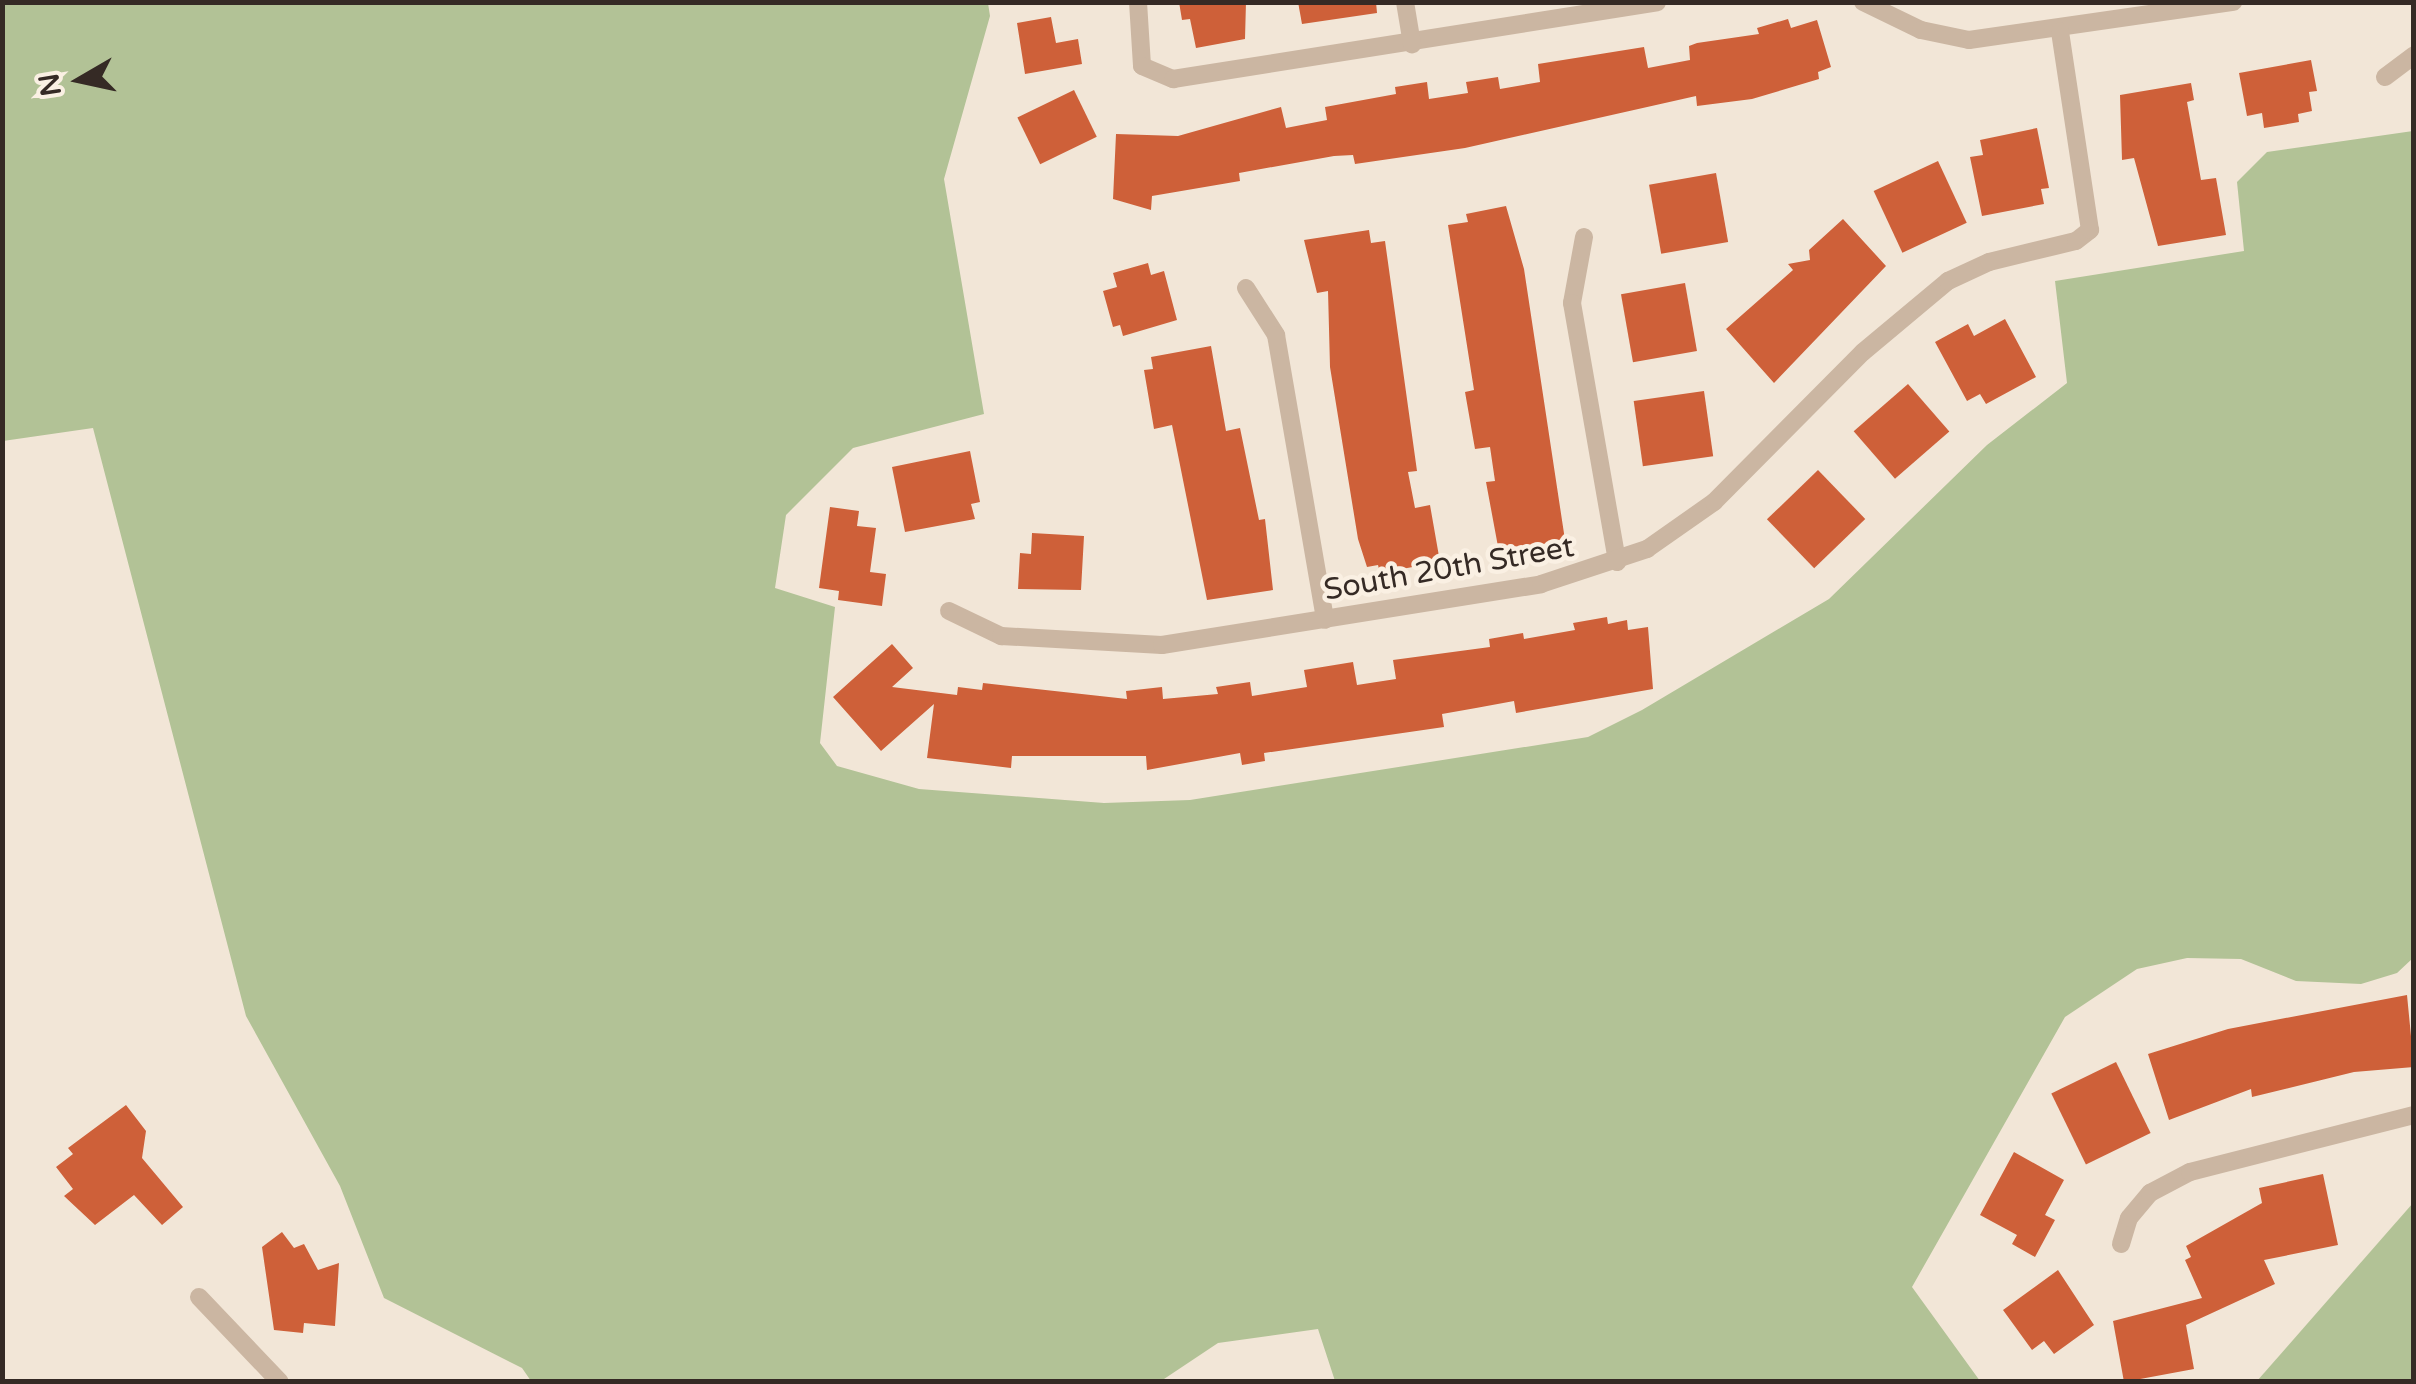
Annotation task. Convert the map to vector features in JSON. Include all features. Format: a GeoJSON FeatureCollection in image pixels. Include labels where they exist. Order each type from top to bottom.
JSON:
{"type":"FeatureCollection","features":[{"type":"Feature","properties":{"kind":"street"},"geometry":{"type":"LineString","coordinates":[[1138,2],[1142,66],[1173,79],[1657,2]]}},
{"type":"Feature","properties":{"kind":"street"},"geometry":{"type":"LineString","coordinates":[[1405,2],[1412,44]]}},
{"type":"Feature","properties":{"kind":"street"},"geometry":{"type":"LineString","coordinates":[[1862,2],[1944,36],[1991,39],[2233,2]]}},
{"type":"Feature","properties":{"kind":"street","name":"South 20th Street"},"geometry":{"type":"LineString","coordinates":[[948,611],[1001,636],[1125,645],[1324,620],[1541,584],[1617,562],[1714,502],[1877,339],[1948,280],[1989,262],[2076,242],[2090,230],[2060,31]]}},
{"type":"Feature","properties":{"kind":"street"},"geometry":{"type":"LineString","coordinates":[[2385,77],[2414,55]]}},
{"type":"Feature","properties":{"kind":"street"},"geometry":{"type":"LineString","coordinates":[[1584,237],[1572,303],[1617,562]]}},
{"type":"Feature","properties":{"kind":"street"},"geometry":{"type":"LineString","coordinates":[[1246,288],[1276,335],[1324,620]]}},
{"type":"Feature","properties":{"kind":"street"},"geometry":{"type":"LineString","coordinates":[[2121,1244],[2130,1218],[2150,1194],[2190,1172],[2414,1115]]}},
{"type":"Feature","properties":{"kind":"street"},"geometry":{"type":"LineString","coordinates":[[199,1297],[280,1382]]}},
{"type":"Feature","properties":{"kind":"green space"},"geometry":{"type":"Polygon","coordinates":[[[3,2],[988,3],[990,16],[944,179],[984,414],[853,448],[786,515],[775,588],[835,607],[820,743],[837,766],[919,789],[1104,803],[1190,800],[1588,737],[1642,710],[1829,599],[1987,445],[2067,383],[2055,281],[2244,251],[2237,182],[2267,152],[2413,131],[2413,958],[2397,973],[2361,984],[2296,981],[2241,959],[2187,958],[2137,969],[2065,1017],[1912,1287],[1980,1381],[1335,1381],[1318,1329],[1218,1343],[1161,1381],[531,1381],[522,1368],[384,1298],[340,1186],[246,1016],[93,428],[3,441],[3,2]]]}},
{"type":"Feature","properties":{"kind":"green space"},"geometry":{"type":"Polygon","coordinates":[[[2413,1203],[2413,1381],[2257,1381],[2413,1203]]]}},
{"type":"Feature","properties":{"kind":"building"},"geometry":{"type":"Polygon","coordinates":[[[1179,2],[1246,2],[1245,39],[1196,48],[1190,19],[1182,20],[1179,2]]]}},
{"type":"Feature","properties":{"kind":"building"},"geometry":{"type":"Polygon","coordinates":[[[1298,2],[1376,2],[1377,13],[1302,24],[1298,2]]]}},
{"type":"Feature","properties":{"kind":"building"},"geometry":{"type":"Polygon","coordinates":[[[1051,17],[1056,43],[1078,39],[1082,64],[1025,74],[1017,23],[1051,17]]]}},
{"type":"Feature","properties":{"kind":"building"},"geometry":{"type":"Polygon","coordinates":[[[1788,19],[1791,28],[1817,20],[1831,67],[1818,72],[1819,79],[1752,99],[1697,106],[1696,96],[1465,148],[1355,164],[1353,155],[1334,156],[1239,173],[1240,181],[1152,196],[1151,210],[1113,199],[1116,134],[1178,136],[1281,107],[1286,128],[1327,120],[1325,107],[1396,94],[1395,87],[1427,82],[1429,99],[1468,93],[1466,82],[1498,77],[1500,89],[1540,82],[1538,64],[1644,47],[1648,68],[1690,60],[1689,46],[1697,43],[1759,34],[1757,28],[1788,19]]]}},
{"type":"Feature","properties":{"kind":"building"},"geometry":{"type":"Polygon","coordinates":[[[2311,60],[2317,91],[2309,92],[2312,111],[2298,114],[2299,122],[2264,128],[2262,113],[2247,116],[2239,73],[2311,60]]]}},
{"type":"Feature","properties":{"kind":"building"},"geometry":{"type":"Polygon","coordinates":[[[2191,83],[2194,100],[2187,102],[2201,180],[2216,178],[2226,235],[2158,246],[2134,158],[2122,160],[2120,95],[2191,83]]]}},
{"type":"Feature","properties":{"kind":"building"},"geometry":{"type":"Polygon","coordinates":[[[1074,90],[1097,137],[1040,164],[1017,118],[1074,90]]]}},
{"type":"Feature","properties":{"kind":"building"},"geometry":{"type":"Polygon","coordinates":[[[2037,128],[2049,188],[2041,189],[2044,204],[1982,216],[1970,157],[1983,155],[1980,140],[2037,128]]]}},
{"type":"Feature","properties":{"kind":"building"},"geometry":{"type":"Polygon","coordinates":[[[1938,161],[1967,223],[1902,253],[1874,191],[1938,161]]]}},
{"type":"Feature","properties":{"kind":"building"},"geometry":{"type":"Polygon","coordinates":[[[1716,173],[1728,242],[1661,254],[1649,185],[1716,173]]]}},
{"type":"Feature","properties":{"kind":"building"},"geometry":{"type":"Polygon","coordinates":[[[1506,206],[1524,269],[1565,540],[1499,552],[1486,482],[1495,481],[1490,447],[1475,449],[1465,392],[1474,390],[1448,225],[1468,222],[1466,214],[1506,206]]]}},
{"type":"Feature","properties":{"kind":"building"},"geometry":{"type":"Polygon","coordinates":[[[1843,219],[1886,266],[1774,383],[1726,329],[1793,270],[1788,264],[1810,260],[1809,250],[1843,219]]]}},
{"type":"Feature","properties":{"kind":"building"},"geometry":{"type":"Polygon","coordinates":[[[1369,230],[1371,243],[1385,241],[1417,471],[1408,472],[1415,508],[1430,505],[1440,562],[1380,573],[1378,565],[1367,567],[1358,539],[1330,367],[1328,291],[1317,293],[1304,240],[1369,230]]]}},
{"type":"Feature","properties":{"kind":"building"},"geometry":{"type":"Polygon","coordinates":[[[1148,263],[1151,275],[1164,271],[1177,320],[1123,336],[1120,325],[1113,327],[1103,291],[1117,287],[1113,273],[1148,263]]]}},
{"type":"Feature","properties":{"kind":"building"},"geometry":{"type":"Polygon","coordinates":[[[1685,283],[1697,351],[1633,362],[1621,294],[1685,283]]]}},
{"type":"Feature","properties":{"kind":"building"},"geometry":{"type":"Polygon","coordinates":[[[2005,319],[2036,377],[1986,404],[1980,394],[1967,401],[1935,342],[1968,324],[1974,336],[2005,319]]]}},
{"type":"Feature","properties":{"kind":"building"},"geometry":{"type":"Polygon","coordinates":[[[1211,346],[1226,431],[1240,428],[1259,520],[1265,519],[1273,590],[1207,600],[1172,425],[1154,429],[1144,370],[1153,369],[1151,357],[1211,346]]]}},
{"type":"Feature","properties":{"kind":"building"},"geometry":{"type":"Polygon","coordinates":[[[1908,384],[1949,432],[1895,479],[1854,431],[1908,384]]]}},
{"type":"Feature","properties":{"kind":"building"},"geometry":{"type":"Polygon","coordinates":[[[1704,391],[1713,456],[1643,466],[1634,401],[1704,391]]]}},
{"type":"Feature","properties":{"kind":"building"},"geometry":{"type":"Polygon","coordinates":[[[970,451],[980,502],[971,504],[975,519],[905,532],[892,467],[970,451]]]}},
{"type":"Feature","properties":{"kind":"building"},"geometry":{"type":"Polygon","coordinates":[[[1818,470],[1865,519],[1814,568],[1767,519],[1818,470]]]}},
{"type":"Feature","properties":{"kind":"building"},"geometry":{"type":"Polygon","coordinates":[[[830,507],[859,511],[857,526],[876,528],[870,572],[886,574],[882,606],[838,600],[839,591],[819,588],[830,507]]]}},
{"type":"Feature","properties":{"kind":"building"},"geometry":{"type":"Polygon","coordinates":[[[1032,533],[1084,536],[1081,590],[1018,589],[1020,553],[1031,554],[1032,533]]]}},
{"type":"Feature","properties":{"kind":"building"},"geometry":{"type":"Polygon","coordinates":[[[1607,617],[1608,624],[1627,620],[1628,630],[1648,627],[1653,689],[1516,713],[1514,701],[1442,714],[1444,727],[1264,753],[1265,761],[1242,765],[1240,753],[1147,770],[1146,756],[1012,756],[1011,768],[927,758],[934,704],[881,751],[833,697],[892,644],[913,668],[892,687],[957,695],[958,687],[982,690],[983,683],[1127,699],[1126,691],[1162,687],[1163,699],[1218,694],[1216,687],[1250,682],[1252,696],[1307,687],[1304,670],[1353,662],[1357,685],[1396,679],[1393,660],[1490,647],[1489,639],[1523,633],[1524,639],[1575,630],[1573,623],[1607,617]]]}},
{"type":"Feature","properties":{"kind":"building"},"geometry":{"type":"Polygon","coordinates":[[[2407,995],[2414,1067],[2354,1072],[2252,1097],[2251,1089],[2169,1120],[2148,1054],[2228,1029],[2407,995]]]}},
{"type":"Feature","properties":{"kind":"building"},"geometry":{"type":"Polygon","coordinates":[[[2116,1062],[2151,1133],[2086,1165],[2051,1094],[2116,1062]]]}},
{"type":"Feature","properties":{"kind":"building"},"geometry":{"type":"Polygon","coordinates":[[[126,1105],[146,1131],[142,1158],[183,1207],[162,1225],[134,1195],[95,1225],[64,1196],[73,1189],[56,1167],[73,1154],[68,1148],[126,1105]]]}},
{"type":"Feature","properties":{"kind":"building"},"geometry":{"type":"Polygon","coordinates":[[[2014,1152],[2064,1180],[2045,1215],[2055,1220],[2035,1257],[2012,1244],[2017,1235],[1980,1215],[2014,1152]]]}},
{"type":"Feature","properties":{"kind":"building"},"geometry":{"type":"Polygon","coordinates":[[[2323,1174],[2338,1245],[2264,1260],[2275,1284],[2186,1325],[2194,1369],[2124,1382],[2113,1321],[2202,1298],[2185,1260],[2191,1257],[2186,1246],[2262,1203],[2259,1188],[2323,1174]]]}},
{"type":"Feature","properties":{"kind":"building"},"geometry":{"type":"Polygon","coordinates":[[[282,1232],[294,1248],[304,1244],[318,1270],[339,1263],[335,1326],[304,1323],[303,1333],[274,1330],[262,1247],[282,1232]]]}},
{"type":"Feature","properties":{"kind":"building"},"geometry":{"type":"Polygon","coordinates":[[[2058,1270],[2094,1325],[2054,1354],[2044,1341],[2032,1350],[2003,1310],[2058,1270]]]}}]}
